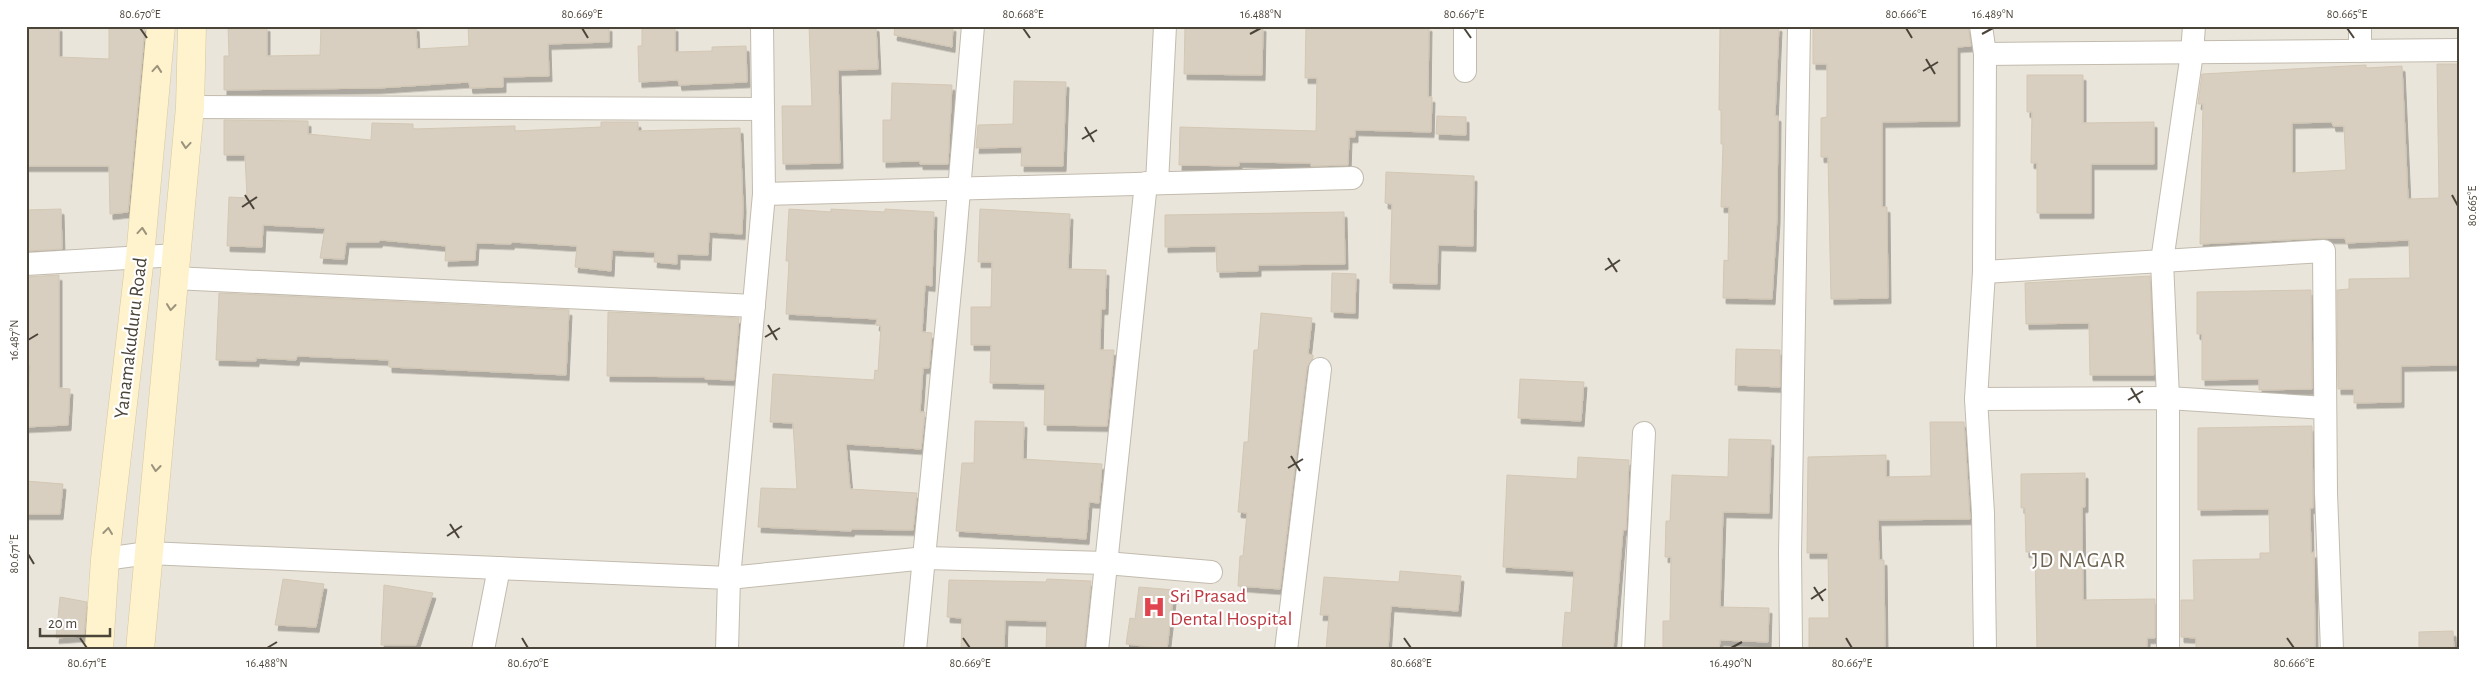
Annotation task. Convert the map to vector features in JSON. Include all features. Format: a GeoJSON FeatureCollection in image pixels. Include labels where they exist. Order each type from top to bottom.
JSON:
{"type":"FeatureCollection","features":[{"type":"Feature","properties":{"kind":"street","name":"Yanamakuduru Road"},"geometry":{"type":"LineString","coordinates":[[99,650],[105,559],[140,257],[161,26]]}},
{"type":"Feature","properties":{"kind":"street","name":"Yanamakuduru Road"},"geometry":{"type":"LineString","coordinates":[[140,650],[190,107],[192,26]]}},
{"type":"Feature","properties":{"kind":"street"},"geometry":{"type":"LineString","coordinates":[[728,650],[729,578],[764,194],[762,26]]}},
{"type":"Feature","properties":{"kind":"street"},"geometry":{"type":"LineString","coordinates":[[915,650],[926,558],[973,26]]}},
{"type":"Feature","properties":{"kind":"street"},"geometry":{"type":"LineString","coordinates":[[1096,650],[1151,183],[1165,26]]}},
{"type":"Feature","properties":{"kind":"street"},"geometry":{"type":"LineString","coordinates":[[1465,26],[1465,71]]}},
{"type":"Feature","properties":{"kind":"street"},"geometry":{"type":"LineString","coordinates":[[1791,650],[1790,542],[1800,26]]}},
{"type":"Feature","properties":{"kind":"street"},"geometry":{"type":"LineString","coordinates":[[1981,26],[1985,54],[1984,272],[1976,400],[1983,514],[1985,650]]}},
{"type":"Feature","properties":{"kind":"street"},"geometry":{"type":"LineString","coordinates":[[2168,650],[2168,398],[2162,261],[2192,53],[2194,26]]}},
{"type":"Feature","properties":{"kind":"street"},"geometry":{"type":"LineString","coordinates":[[2360,26],[2360,51]]}},
{"type":"Feature","properties":{"kind":"street"},"geometry":{"type":"LineString","coordinates":[[1985,54],[2460,50]]}},
{"type":"Feature","properties":{"kind":"street"},"geometry":{"type":"LineString","coordinates":[[190,107],[763,109]]}},
{"type":"Feature","properties":{"kind":"street"},"geometry":{"type":"LineString","coordinates":[[764,194],[1352,178]]}},
{"type":"Feature","properties":{"kind":"street"},"geometry":{"type":"LineString","coordinates":[[1984,272],[2324,251],[2326,493],[2332,650]]}},
{"type":"Feature","properties":{"kind":"street"},"geometry":{"type":"LineString","coordinates":[[26,264],[140,257],[175,267],[754,306]]}},
{"type":"Feature","properties":{"kind":"street"},"geometry":{"type":"LineString","coordinates":[[1286,650],[1320,368]]}},
{"type":"Feature","properties":{"kind":"street"},"geometry":{"type":"LineString","coordinates":[[1976,400],[2168,398],[2325,408]]}},
{"type":"Feature","properties":{"kind":"street"},"geometry":{"type":"LineString","coordinates":[[1633,650],[1644,433]]}},
{"type":"Feature","properties":{"kind":"street"},"geometry":{"type":"LineString","coordinates":[[105,559],[148,553],[729,578],[926,558],[1106,563],[1211,572]]}},
{"type":"Feature","properties":{"kind":"street"},"geometry":{"type":"LineString","coordinates":[[482,650],[499,568]]}},
{"type":"Feature","properties":{"kind":"shaded area"},"geometry":{"type":"Polygon","coordinates":[[[26,26],[2460,26],[2460,650],[26,650],[26,26]]]}},
{"type":"Feature","properties":{"kind":"building"},"geometry":{"type":"Polygon","coordinates":[[[26,26],[59,26],[59,57],[109,59],[109,26],[145,26],[128,212],[110,214],[109,166],[26,166],[26,26]]]}},
{"type":"Feature","properties":{"kind":"building"},"geometry":{"type":"Polygon","coordinates":[[[228,26],[267,26],[267,56],[320,55],[321,26],[416,26],[417,49],[469,46],[468,26],[609,26],[609,42],[548,44],[549,76],[503,77],[503,87],[470,88],[469,82],[379,88],[224,90],[224,56],[229,56],[228,26]]]}},
{"type":"Feature","properties":{"kind":"building"},"geometry":{"type":"Polygon","coordinates":[[[642,26],[675,26],[675,52],[712,51],[712,47],[746,46],[747,82],[679,85],[678,80],[639,82],[638,46],[642,46],[642,26]]]}},
{"type":"Feature","properties":{"kind":"building"},"geometry":{"type":"Polygon","coordinates":[[[809,26],[876,26],[878,69],[838,70],[840,163],[783,164],[782,106],[812,106],[809,26]]]}},
{"type":"Feature","properties":{"kind":"building"},"geometry":{"type":"Polygon","coordinates":[[[895,26],[953,26],[952,47],[894,35],[895,26]]]}},
{"type":"Feature","properties":{"kind":"building"},"geometry":{"type":"Polygon","coordinates":[[[1185,26],[1263,26],[1262,75],[1184,74],[1185,26]]]}},
{"type":"Feature","properties":{"kind":"building"},"geometry":{"type":"Polygon","coordinates":[[[1306,26],[1429,26],[1428,97],[1432,97],[1431,132],[1355,130],[1355,137],[1349,137],[1348,165],[1311,166],[1311,163],[1239,162],[1239,166],[1179,165],[1180,127],[1316,131],[1317,78],[1305,78],[1306,26]]]}},
{"type":"Feature","properties":{"kind":"building"},"geometry":{"type":"Polygon","coordinates":[[[1720,26],[1779,26],[1775,116],[1778,116],[1777,218],[1772,299],[1723,298],[1724,260],[1728,261],[1729,207],[1721,207],[1723,144],[1721,144],[1721,110],[1719,110],[1720,26]]]}},
{"type":"Feature","properties":{"kind":"building"},"geometry":{"type":"Polygon","coordinates":[[[1813,26],[1968,26],[1971,46],[1957,47],[1957,121],[1882,122],[1882,207],[1887,207],[1888,298],[1831,299],[1828,157],[1821,157],[1821,118],[1827,117],[1827,64],[1813,64],[1813,26]]]}},
{"type":"Feature","properties":{"kind":"building"},"geometry":{"type":"Polygon","coordinates":[[[2437,64],[2460,64],[2460,365],[2401,366],[2401,402],[2354,403],[2354,389],[2338,389],[2337,290],[2349,289],[2349,279],[2410,278],[2409,240],[2346,243],[2345,238],[2323,238],[2200,244],[2203,104],[2198,104],[2202,74],[2366,65],[2366,68],[2402,66],[2408,199],[2439,198],[2437,64]],[[2332,122],[2292,123],[2292,173],[2346,170],[2344,126],[2333,126],[2332,122]]]}},
{"type":"Feature","properties":{"kind":"building"},"geometry":{"type":"Polygon","coordinates":[[[2027,75],[2083,75],[2083,123],[2154,122],[2154,164],[2091,164],[2091,213],[2037,213],[2037,163],[2031,163],[2032,112],[2027,112],[2027,75]]]}},
{"type":"Feature","properties":{"kind":"building"},"geometry":{"type":"Polygon","coordinates":[[[1014,81],[1066,82],[1063,166],[1021,166],[1022,147],[976,148],[978,125],[1013,124],[1014,81]]]}},
{"type":"Feature","properties":{"kind":"building"},"geometry":{"type":"Polygon","coordinates":[[[892,83],[952,85],[948,164],[920,164],[920,161],[883,162],[883,120],[891,120],[892,83]]]}},
{"type":"Feature","properties":{"kind":"building"},"geometry":{"type":"Polygon","coordinates":[[[1437,116],[1466,117],[1466,135],[1436,134],[1437,116]]]}},
{"type":"Feature","properties":{"kind":"building"},"geometry":{"type":"Polygon","coordinates":[[[224,120],[308,121],[308,134],[371,140],[372,123],[413,124],[413,129],[515,126],[515,131],[601,127],[601,122],[638,122],[638,131],[740,128],[743,207],[742,234],[709,232],[708,255],[677,254],[677,264],[654,262],[655,252],[612,250],[611,271],[575,267],[577,246],[512,242],[511,244],[476,243],[475,260],[445,261],[446,246],[380,240],[379,242],[346,242],[344,259],[320,258],[325,228],[263,225],[262,247],[227,246],[229,197],[247,198],[245,155],[224,155],[224,120]]]}},
{"type":"Feature","properties":{"kind":"building"},"geometry":{"type":"Polygon","coordinates":[[[1386,172],[1474,176],[1473,246],[1438,245],[1437,284],[1390,283],[1392,204],[1385,203],[1386,172]]]}},
{"type":"Feature","properties":{"kind":"building"},"geometry":{"type":"Polygon","coordinates":[[[61,209],[62,249],[26,251],[26,210],[61,209]]]}},
{"type":"Feature","properties":{"kind":"building"},"geometry":{"type":"Polygon","coordinates":[[[789,209],[831,212],[831,209],[885,212],[885,209],[934,212],[932,286],[925,285],[922,332],[932,333],[929,368],[923,368],[920,412],[925,412],[921,449],[846,444],[850,489],[917,493],[913,530],[852,529],[851,531],[758,527],[761,488],[797,489],[793,423],[770,422],[773,374],[874,380],[875,370],[878,371],[881,326],[876,325],[877,319],[786,314],[789,261],[786,261],[789,209]]]}},
{"type":"Feature","properties":{"kind":"building"},"geometry":{"type":"Polygon","coordinates":[[[980,209],[1070,214],[1068,269],[1106,270],[1105,309],[1101,309],[1100,350],[1114,350],[1107,426],[1044,425],[1045,384],[990,383],[991,345],[971,345],[971,307],[991,307],[992,262],[978,262],[980,209]]]}},
{"type":"Feature","properties":{"kind":"building"},"geometry":{"type":"Polygon","coordinates":[[[1344,212],[1345,264],[1258,265],[1258,271],[1217,272],[1216,246],[1165,247],[1165,215],[1344,212]]]}},
{"type":"Feature","properties":{"kind":"building"},"geometry":{"type":"Polygon","coordinates":[[[1332,273],[1356,274],[1355,313],[1331,312],[1332,273]]]}},
{"type":"Feature","properties":{"kind":"building"},"geometry":{"type":"Polygon","coordinates":[[[59,275],[59,388],[70,389],[68,425],[26,427],[30,366],[26,366],[26,277],[59,275]]]}},
{"type":"Feature","properties":{"kind":"building"},"geometry":{"type":"Polygon","coordinates":[[[2150,276],[2154,375],[2090,375],[2089,323],[2026,324],[2025,283],[2150,276]]]}},
{"type":"Feature","properties":{"kind":"building"},"geometry":{"type":"Polygon","coordinates":[[[2311,290],[2312,389],[2259,390],[2259,379],[2202,380],[2202,334],[2197,334],[2197,292],[2311,290]]]}},
{"type":"Feature","properties":{"kind":"building"},"geometry":{"type":"Polygon","coordinates":[[[219,293],[569,310],[566,375],[389,367],[389,360],[297,356],[296,360],[256,358],[256,361],[216,360],[219,293]]]}},
{"type":"Feature","properties":{"kind":"building"},"geometry":{"type":"Polygon","coordinates":[[[608,312],[739,318],[734,380],[705,379],[705,377],[607,376],[608,312]]]}},
{"type":"Feature","properties":{"kind":"building"},"geometry":{"type":"Polygon","coordinates":[[[1261,313],[1312,318],[1308,354],[1313,355],[1313,358],[1307,367],[1280,589],[1238,586],[1240,556],[1243,556],[1247,513],[1238,512],[1244,442],[1248,442],[1254,350],[1258,350],[1261,313]]]}},
{"type":"Feature","properties":{"kind":"building"},"geometry":{"type":"Polygon","coordinates":[[[1736,349],[1780,350],[1780,387],[1735,385],[1736,349]]]}},
{"type":"Feature","properties":{"kind":"building"},"geometry":{"type":"Polygon","coordinates":[[[1520,379],[1584,382],[1581,421],[1518,418],[1520,379]]]}},
{"type":"Feature","properties":{"kind":"building"},"geometry":{"type":"Polygon","coordinates":[[[975,421],[1024,422],[1023,459],[1102,464],[1099,503],[1089,502],[1086,539],[956,531],[962,463],[974,463],[975,421]]]}},
{"type":"Feature","properties":{"kind":"building"},"geometry":{"type":"Polygon","coordinates":[[[1930,422],[1964,422],[1970,519],[1878,520],[1879,560],[1884,560],[1885,649],[1809,650],[1809,618],[1829,618],[1828,553],[1807,553],[1808,457],[1886,455],[1886,477],[1931,476],[1930,422]]]}},
{"type":"Feature","properties":{"kind":"building"},"geometry":{"type":"Polygon","coordinates":[[[2312,426],[2313,508],[2310,508],[2311,553],[2314,552],[2315,650],[2196,650],[2196,638],[2181,637],[2181,600],[2194,600],[2193,560],[2260,559],[2260,553],[2270,553],[2269,509],[2198,510],[2198,428],[2312,426]]]}},
{"type":"Feature","properties":{"kind":"building"},"geometry":{"type":"Polygon","coordinates":[[[1729,439],[1771,440],[1769,513],[1723,512],[1720,607],[1769,608],[1768,642],[1720,640],[1719,650],[1663,650],[1663,621],[1670,621],[1671,557],[1665,557],[1666,521],[1670,521],[1672,475],[1728,477],[1729,439]]]}},
{"type":"Feature","properties":{"kind":"building"},"geometry":{"type":"Polygon","coordinates":[[[1578,457],[1629,460],[1626,530],[1623,530],[1613,650],[1562,650],[1565,612],[1571,613],[1574,571],[1503,567],[1507,475],[1577,479],[1578,457]]]}},
{"type":"Feature","properties":{"kind":"building"},"geometry":{"type":"Polygon","coordinates":[[[2085,473],[2085,507],[2082,507],[2083,600],[2155,599],[2155,638],[2147,638],[2147,650],[2037,650],[2035,552],[2026,552],[2025,508],[2021,508],[2021,474],[2085,473]]]}},
{"type":"Feature","properties":{"kind":"building"},"geometry":{"type":"Polygon","coordinates":[[[26,481],[63,484],[60,514],[26,514],[26,481]]]}},
{"type":"Feature","properties":{"kind":"building"},"geometry":{"type":"Polygon","coordinates":[[[1400,571],[1461,576],[1458,611],[1391,606],[1388,650],[1326,650],[1329,615],[1320,615],[1324,577],[1399,582],[1400,571]]]}},
{"type":"Feature","properties":{"kind":"building"},"geometry":{"type":"Polygon","coordinates":[[[283,579],[324,584],[316,627],[275,625],[283,579]]]}},
{"type":"Feature","properties":{"kind":"building"},"geometry":{"type":"Polygon","coordinates":[[[1047,579],[1091,581],[1084,650],[1046,650],[1047,621],[1005,620],[1004,650],[961,650],[962,618],[947,617],[949,580],[1046,582],[1047,579]]]}},
{"type":"Feature","properties":{"kind":"building"},"geometry":{"type":"Polygon","coordinates":[[[384,585],[433,593],[416,645],[381,645],[384,585]]]}},
{"type":"Feature","properties":{"kind":"building"},"geometry":{"type":"Polygon","coordinates":[[[1139,587],[1174,590],[1167,649],[1126,644],[1130,618],[1135,619],[1139,587]]]}},
{"type":"Feature","properties":{"kind":"building"},"geometry":{"type":"Polygon","coordinates":[[[60,597],[87,602],[84,636],[56,638],[60,597]]]}},
{"type":"Feature","properties":{"kind":"building"},"geometry":{"type":"Polygon","coordinates":[[[2453,631],[2454,650],[2419,650],[2419,632],[2453,631]]]}},
{"type":"Feature","properties":{"kind":"place","name":"Sri Prasad Dental Hospital"},"geometry":{"type":"Point","coordinates":[1154,607]}},
{"type":"Feature","properties":{"kind":"district","name":"JD NAGAR"},"geometry":{"type":"Point","coordinates":[2079,560]}}]}
